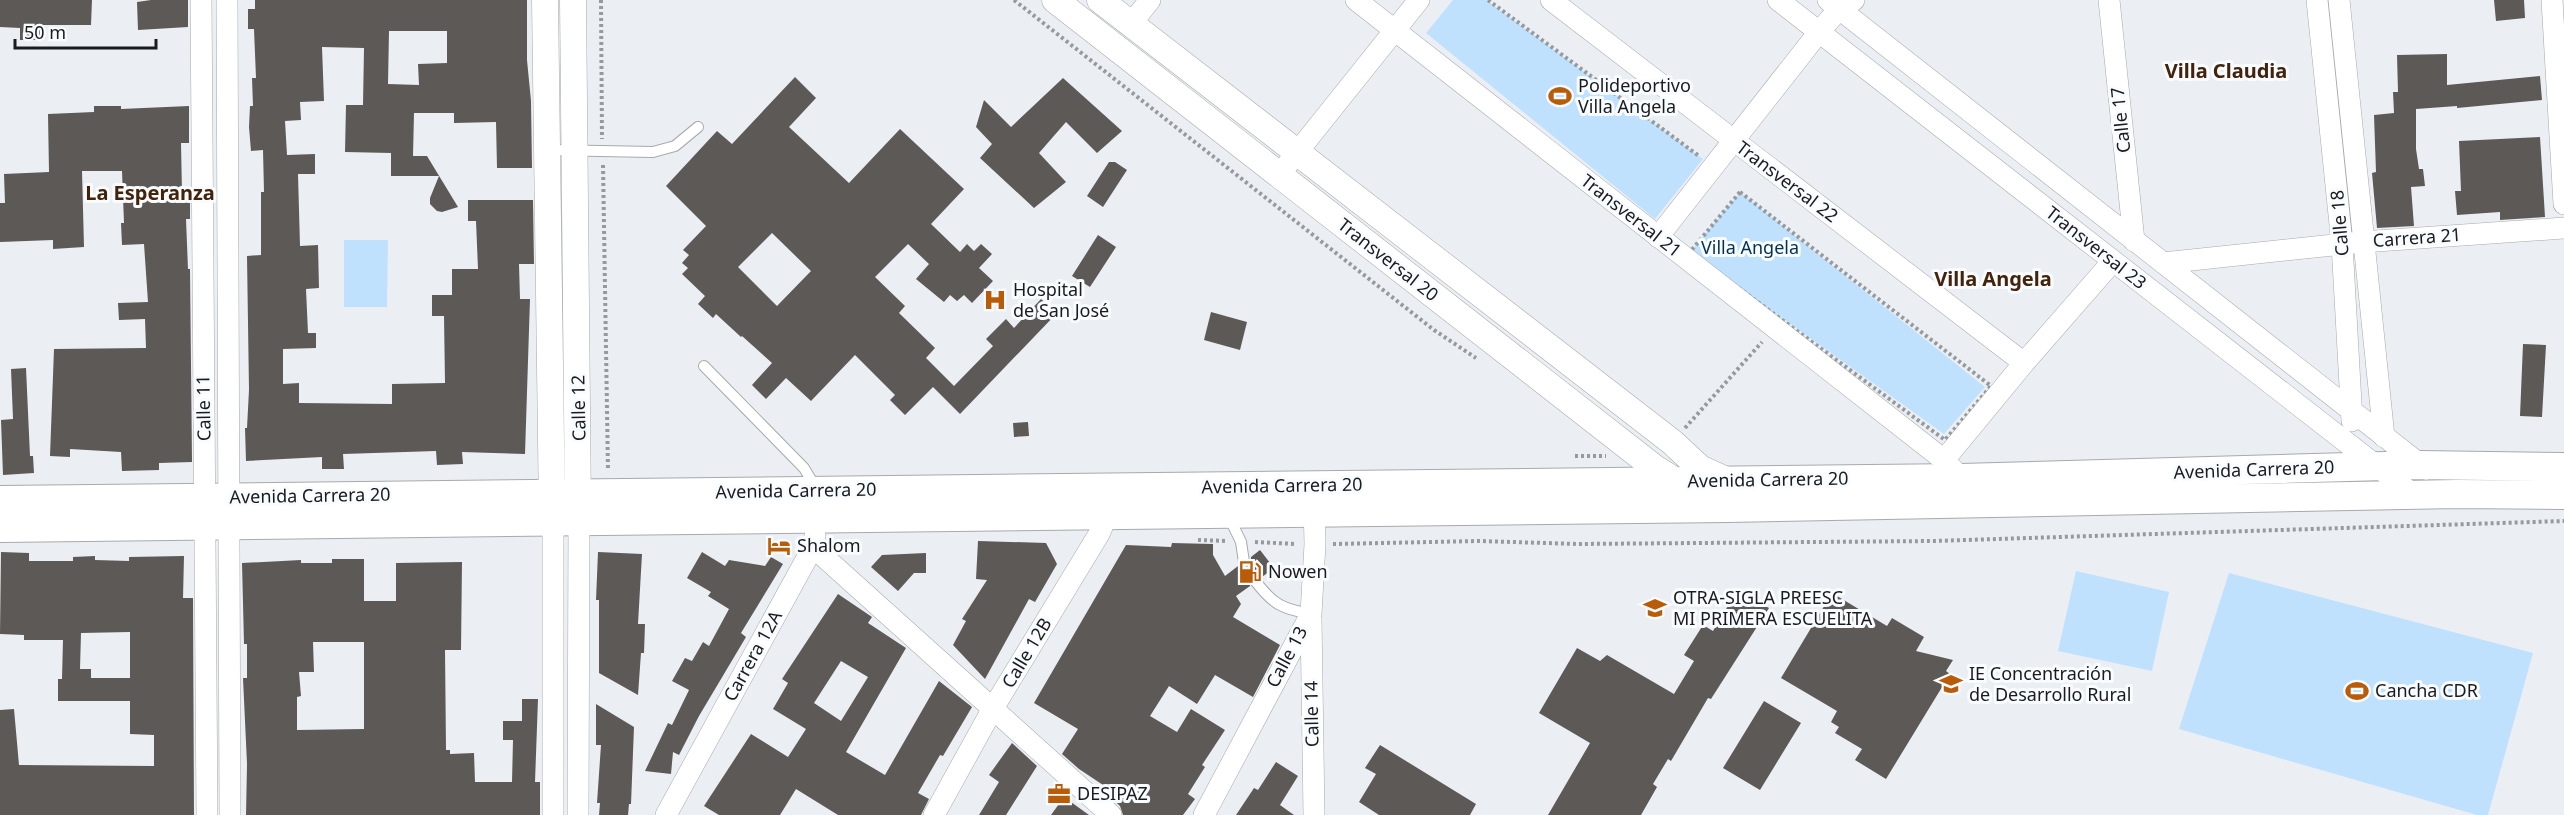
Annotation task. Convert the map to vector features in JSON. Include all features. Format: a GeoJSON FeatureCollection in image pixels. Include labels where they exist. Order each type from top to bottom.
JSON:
{"type":"FeatureCollection","features":[{"type":"Feature","properties":{"kind":"main road","name":"Avenida Carrera 20"},"geometry":{"type":"LineString","coordinates":[[0,500],[1675,481],[1729,495],[1950,460],[2564,467]]}},
{"type":"Feature","properties":{"kind":"main road","name":"Avenida Carrera 20"},"geometry":{"type":"LineString","coordinates":[[0,528],[1316,513],[1729,495],[2564,495]]}},
{"type":"Feature","properties":{"kind":"street","name":"Calle 11"},"geometry":{"type":"LineString","coordinates":[[201,0],[203,256],[217,497]]}},
{"type":"Feature","properties":{"kind":"street","name":"Calle 11"},"geometry":{"type":"LineString","coordinates":[[207,815],[217,497],[228,255],[227,0]]}},
{"type":"Feature","properties":{"kind":"street","name":"Calle 12"},"geometry":{"type":"LineString","coordinates":[[545,0],[547,150],[578,815]]}},
{"type":"Feature","properties":{"kind":"street","name":"Calle 12"},"geometry":{"type":"LineString","coordinates":[[564,494],[576,150],[573,0]]}},
{"type":"Feature","properties":{"kind":"street","name":"Transversal 20"},"geometry":{"type":"LineString","coordinates":[[1055,0],[1655,468],[1675,481]]}},
{"type":"Feature","properties":{"kind":"street","name":"Transversal 20"},"geometry":{"type":"LineString","coordinates":[[1100,0],[1672,442],[1729,495]]}},
{"type":"Feature","properties":{"kind":"street"},"geometry":{"type":"LineString","coordinates":[[1131,24],[1149,0]]}},
{"type":"Feature","properties":{"kind":"street","name":"Transversal 21"},"geometry":{"type":"LineString","coordinates":[[1356,0],[1658,237],[1950,460]]}},
{"type":"Feature","properties":{"kind":"street"},"geometry":{"type":"LineString","coordinates":[[1278,175],[1419,0]]}},
{"type":"Feature","properties":{"kind":"street","name":"Transversal 22"},"geometry":{"type":"LineString","coordinates":[[1551,0],[2024,363]]}},
{"type":"Feature","properties":{"kind":"street","name":"Transversal 23"},"geometry":{"type":"LineString","coordinates":[[1778,0],[2414,495]]}},
{"type":"Feature","properties":{"kind":"street","name":"Calle 17"},"geometry":{"type":"LineString","coordinates":[[2109,0],[2134,241]]}},
{"type":"Feature","properties":{"kind":"street","name":"Calle 18"},"geometry":{"type":"LineString","coordinates":[[2317,0],[2352,243],[2384,437]]}},
{"type":"Feature","properties":{"kind":"street","name":"Calle 18"},"geometry":{"type":"LineString","coordinates":[[2339,0],[2352,243],[2351,412],[2354,447]]}},
{"type":"Feature","properties":{"kind":"street"},"geometry":{"type":"LineString","coordinates":[[2552,0],[2564,204]]}},
{"type":"Feature","properties":{"kind":"street"},"geometry":{"type":"LineString","coordinates":[[1658,237],[1840,3]]}},
{"type":"Feature","properties":{"kind":"street","name":"Transversal 23"},"geometry":{"type":"LineString","coordinates":[[1840,3],[2134,241],[2457,494]]}},
{"type":"Feature","properties":{"kind":"street","name":"Carrera 21"},"geometry":{"type":"LineString","coordinates":[[2163,263],[2352,243],[2564,228]]}},
{"type":"Feature","properties":{"kind":"street"},"geometry":{"type":"LineString","coordinates":[[203,256],[228,255]]}},
{"type":"Feature","properties":{"kind":"street"},"geometry":{"type":"LineString","coordinates":[[1950,460],[2024,363],[2113,261]]}},
{"type":"Feature","properties":{"kind":"street","name":"Calle 13"},"geometry":{"type":"LineString","coordinates":[[1204,815],[1311,614],[1316,513],[1312,485]]}},
{"type":"Feature","properties":{"kind":"street","name":"Calle 12B"},"geometry":{"type":"LineString","coordinates":[[934,815],[992,710],[1098,534],[1107,516],[1111,487]]}},
{"type":"Feature","properties":{"kind":"street","name":"Carrera 12A"},"geometry":{"type":"LineString","coordinates":[[666,815],[813,547],[818,491]]}},
{"type":"Feature","properties":{"kind":"street","name":"Calle 12"},"geometry":{"type":"LineString","coordinates":[[553,815],[566,522]]}},
{"type":"Feature","properties":{"kind":"street","name":"Calle 11"},"geometry":{"type":"LineString","coordinates":[[217,526],[230,815]]}},
{"type":"Feature","properties":{"kind":"street"},"geometry":{"type":"LineString","coordinates":[[813,547],[1111,815]]}},
{"type":"Feature","properties":{"kind":"street","name":"Calle 14"},"geometry":{"type":"LineString","coordinates":[[1311,614],[1314,815]]}},
{"type":"Feature","properties":{"kind":"lane"},"geometry":{"type":"LineString","coordinates":[[547,150],[653,152],[675,146],[698,127]]}},
{"type":"Feature","properties":{"kind":"lane"},"geometry":{"type":"LineString","coordinates":[[704,366],[804,468],[818,491]]}},
{"type":"Feature","properties":{"kind":"lane"},"geometry":{"type":"LineString","coordinates":[[1227,514],[1241,542],[1244,562]]}},
{"type":"Feature","properties":{"kind":"lane"},"geometry":{"type":"LineString","coordinates":[[1256,582],[1270,600],[1287,610],[1311,614]]}},
{"type":"Feature","properties":{"kind":"path"},"geometry":{"type":"LineString","coordinates":[[601,0],[606,471]]}},
{"type":"Feature","properties":{"kind":"path"},"geometry":{"type":"LineString","coordinates":[[1014,0],[1425,323],[1483,363]]}},
{"type":"Feature","properties":{"kind":"path"},"geometry":{"type":"LineString","coordinates":[[1488,0],[1703,159]]}},
{"type":"Feature","properties":{"kind":"path"},"geometry":{"type":"LineString","coordinates":[[1690,252],[1740,192],[1990,386],[1950,460]]}},
{"type":"Feature","properties":{"kind":"path"},"geometry":{"type":"LineString","coordinates":[[1672,442],[1764,341]]}},
{"type":"Feature","properties":{"kind":"path"},"geometry":{"type":"LineString","coordinates":[[1575,456],[1611,456],[1602,450]]}},
{"type":"Feature","properties":{"kind":"path"},"geometry":{"type":"LineString","coordinates":[[1194,539],[1315,544],[1479,541],[1578,544],[1910,541],[2564,521]]}},
{"type":"Feature","properties":{"kind":"green space","name":"Polideportivo Villa Angela"},"geometry":{"type":"Polygon","coordinates":[[[1453,0],[1486,0],[1703,159],[1655,219],[1426,33],[1453,0]]]}},
{"type":"Feature","properties":{"kind":"green space","name":"Villa Angela"},"geometry":{"type":"Polygon","coordinates":[[[1740,192],[1985,387],[1944,434],[1690,252],[1740,192]]]}},
{"type":"Feature","properties":{"kind":"green space"},"geometry":{"type":"Polygon","coordinates":[[[344,240],[388,240],[387,307],[344,307],[344,240]]]}},
{"type":"Feature","properties":{"kind":"green space"},"geometry":{"type":"Polygon","coordinates":[[[2076,571],[2169,592],[2152,671],[2058,651],[2076,571]]]}},
{"type":"Feature","properties":{"kind":"green space","name":"Cancha CDR"},"geometry":{"type":"Polygon","coordinates":[[[2229,573],[2533,653],[2488,815],[2477,815],[2179,729],[2229,573]]]}},
{"type":"Feature","properties":{"kind":"building"},"geometry":{"type":"Polygon","coordinates":[[[0,0],[92,0],[91,25],[43,25],[43,40],[20,40],[20,28],[0,27],[0,0]]]}},
{"type":"Feature","properties":{"kind":"building"},"geometry":{"type":"Polygon","coordinates":[[[188,0],[188,27],[138,30],[137,2],[188,0]]]}},
{"type":"Feature","properties":{"kind":"building"},"geometry":{"type":"Polygon","coordinates":[[[255,0],[527,0],[532,168],[497,168],[496,122],[454,123],[454,113],[414,113],[413,156],[427,156],[458,207],[442,212],[437,211],[430,204],[430,198],[439,176],[391,176],[391,153],[345,152],[346,105],[363,105],[364,48],[322,47],[324,101],[300,102],[301,120],[285,121],[287,155],[315,154],[315,174],[298,174],[300,246],[318,245],[319,288],[306,289],[308,333],[316,333],[316,348],[283,349],[283,384],[299,383],[299,403],[392,404],[392,384],[445,383],[444,316],[432,316],[432,295],[452,295],[452,269],[478,269],[476,221],[468,221],[468,200],[533,200],[534,264],[519,264],[520,299],[530,299],[525,454],[462,452],[463,464],[437,465],[436,451],[343,454],[344,469],[322,469],[322,457],[246,461],[245,428],[247,428],[249,390],[247,256],[261,255],[261,192],[264,192],[263,150],[251,151],[249,127],[250,106],[253,106],[252,78],[256,78],[254,29],[248,29],[248,9],[255,9],[255,0]],[[389,31],[388,84],[419,85],[418,64],[447,63],[447,31],[389,31]]]}},
{"type":"Feature","properties":{"kind":"building"},"geometry":{"type":"Polygon","coordinates":[[[2494,0],[2524,0],[2525,18],[2496,21],[2494,0]]]}},
{"type":"Feature","properties":{"kind":"building"},"geometry":{"type":"Polygon","coordinates":[[[2447,54],[2447,85],[2540,76],[2542,100],[2457,108],[2457,106],[2416,109],[2416,149],[2419,169],[2423,169],[2425,186],[2411,187],[2414,226],[2377,228],[2372,173],[2376,172],[2374,115],[2394,113],[2393,92],[2398,92],[2397,55],[2447,54]]]}},
{"type":"Feature","properties":{"kind":"building"},"geometry":{"type":"Polygon","coordinates":[[[795,77],[816,98],[789,127],[849,183],[900,129],[964,189],[931,224],[960,252],[967,244],[974,251],[981,244],[992,254],[979,268],[993,281],[972,303],[964,295],[957,301],[950,295],[944,302],[916,279],[929,264],[908,244],[875,277],[905,306],[899,313],[935,348],[926,358],[954,386],[993,346],[986,339],[1006,319],[1014,328],[1041,299],[1057,313],[960,414],[933,387],[905,415],[890,400],[895,395],[855,355],[811,401],[786,378],[766,399],[752,385],[772,363],[716,314],[713,318],[698,304],[705,296],[682,274],[688,268],[682,263],[689,255],[683,250],[706,226],[666,186],[717,131],[732,144],[795,77]],[[772,233],[738,267],[777,306],[811,271],[772,233]]]}},
{"type":"Feature","properties":{"kind":"building"},"geometry":{"type":"Polygon","coordinates":[[[1063,78],[1122,131],[1097,153],[1066,122],[1039,153],[1066,182],[1034,208],[980,158],[992,144],[976,127],[984,100],[1011,127],[1063,78]]]}},
{"type":"Feature","properties":{"kind":"building"},"geometry":{"type":"Polygon","coordinates":[[[94,106],[121,106],[121,109],[189,106],[189,143],[181,143],[182,194],[189,194],[190,204],[190,219],[186,219],[188,269],[190,269],[192,462],[159,463],[159,470],[122,471],[121,452],[70,449],[70,457],[50,456],[54,349],[146,348],[145,319],[119,320],[118,303],[148,302],[144,244],[122,245],[121,223],[124,223],[122,171],[82,171],[84,247],[53,249],[53,240],[0,242],[0,203],[5,203],[4,174],[49,172],[48,114],[94,112],[94,106]]]}},
{"type":"Feature","properties":{"kind":"building"},"geometry":{"type":"Polygon","coordinates":[[[2540,137],[2545,217],[2500,220],[2500,212],[2457,215],[2455,191],[2461,191],[2459,141],[2540,137]]]}},
{"type":"Feature","properties":{"kind":"building"},"geometry":{"type":"Polygon","coordinates":[[[1109,162],[1115,162],[1127,170],[1103,207],[1087,196],[1109,162]]]}},
{"type":"Feature","properties":{"kind":"building"},"geometry":{"type":"Polygon","coordinates":[[[1098,235],[1116,247],[1090,287],[1072,276],[1098,235]]]}},
{"type":"Feature","properties":{"kind":"building"},"geometry":{"type":"Polygon","coordinates":[[[1211,312],[1247,322],[1240,350],[1204,340],[1211,312]]]}},
{"type":"Feature","properties":{"kind":"building"},"geometry":{"type":"Polygon","coordinates":[[[2523,344],[2546,345],[2542,417],[2520,416],[2523,344]]]}},
{"type":"Feature","properties":{"kind":"building"},"geometry":{"type":"Polygon","coordinates":[[[26,368],[30,456],[33,456],[34,473],[3,475],[1,420],[13,419],[11,369],[26,368]]]}},
{"type":"Feature","properties":{"kind":"building"},"geometry":{"type":"Polygon","coordinates":[[[1028,422],[1029,436],[1014,437],[1013,423],[1028,422]]]}},
{"type":"Feature","properties":{"kind":"building"},"geometry":{"type":"Polygon","coordinates":[[[978,541],[1046,543],[1057,564],[1035,602],[1029,599],[985,679],[953,645],[966,621],[962,619],[987,580],[976,579],[978,541]]]}},
{"type":"Feature","properties":{"kind":"building"},"geometry":{"type":"Polygon","coordinates":[[[1172,543],[1213,544],[1213,555],[1225,576],[1238,566],[1242,569],[1248,568],[1251,564],[1251,557],[1260,550],[1274,568],[1262,577],[1255,575],[1251,577],[1250,586],[1236,596],[1241,604],[1233,617],[1280,645],[1253,697],[1215,675],[1197,704],[1169,686],[1150,716],[1177,732],[1191,709],[1225,730],[1202,765],[1205,767],[1188,794],[1195,799],[1183,815],[1123,815],[1120,806],[1108,795],[1112,791],[1079,769],[1062,754],[1078,729],[1034,703],[1126,545],[1171,547],[1172,543]]]}},
{"type":"Feature","properties":{"kind":"building"},"geometry":{"type":"Polygon","coordinates":[[[1,552],[29,553],[29,561],[73,561],[73,557],[95,556],[95,560],[129,561],[129,557],[184,556],[183,598],[193,598],[194,815],[0,815],[0,710],[14,709],[19,765],[154,766],[154,735],[130,734],[130,701],[58,701],[58,679],[62,679],[63,640],[24,640],[24,635],[0,634],[1,552]],[[130,632],[81,633],[80,669],[91,669],[91,678],[130,678],[130,632]]]}},
{"type":"Feature","properties":{"kind":"building"},"geometry":{"type":"Polygon","coordinates":[[[598,552],[642,554],[638,624],[645,624],[644,653],[641,653],[638,695],[599,673],[599,600],[596,600],[598,552]]]}},
{"type":"Feature","properties":{"kind":"building"},"geometry":{"type":"Polygon","coordinates":[[[702,552],[725,566],[729,560],[765,566],[771,557],[783,564],[741,633],[746,637],[699,716],[679,755],[673,752],[671,774],[645,771],[668,723],[672,725],[689,690],[672,681],[685,658],[692,661],[703,642],[709,646],[729,609],[708,596],[711,592],[687,578],[702,552]]]}},
{"type":"Feature","properties":{"kind":"building"},"geometry":{"type":"Polygon","coordinates":[[[926,553],[926,573],[914,573],[898,591],[871,567],[882,555],[926,553]]]}},
{"type":"Feature","properties":{"kind":"building"},"geometry":{"type":"Polygon","coordinates":[[[332,559],[364,559],[364,601],[396,601],[396,563],[462,562],[461,650],[445,650],[446,750],[450,750],[450,754],[474,753],[475,782],[512,782],[513,740],[503,740],[503,721],[522,721],[522,699],[538,699],[535,782],[540,782],[540,815],[246,815],[247,764],[243,678],[247,678],[247,644],[244,644],[242,563],[301,560],[301,563],[332,563],[332,559]],[[313,642],[314,672],[299,672],[301,696],[297,697],[297,730],[364,729],[364,642],[313,642]]]}},
{"type":"Feature","properties":{"kind":"building"},"geometry":{"type":"Polygon","coordinates":[[[1741,592],[1769,608],[1711,699],[1708,698],[1671,761],[1668,759],[1653,784],[1657,787],[1641,815],[1548,815],[1590,743],[1539,713],[1577,648],[1600,661],[1607,655],[1674,694],[1694,661],[1684,655],[1703,625],[1713,631],[1732,599],[1735,600],[1741,592]]]}},
{"type":"Feature","properties":{"kind":"building"},"geometry":{"type":"Polygon","coordinates":[[[1832,593],[1887,626],[1892,618],[1924,637],[1916,651],[1953,660],[1946,671],[1950,674],[1886,779],[1855,760],[1862,749],[1835,733],[1839,727],[1831,722],[1837,711],[1781,678],[1832,593]]]}},
{"type":"Feature","properties":{"kind":"building"},"geometry":{"type":"Polygon","coordinates":[[[838,594],[872,617],[868,623],[906,648],[846,752],[885,775],[939,681],[972,707],[918,793],[929,799],[921,815],[838,815],[796,789],[780,815],[719,815],[704,806],[751,734],[788,757],[806,729],[773,709],[788,683],[782,679],[838,594]],[[841,661],[814,703],[841,721],[868,677],[841,661]]]}},
{"type":"Feature","properties":{"kind":"building"},"geometry":{"type":"Polygon","coordinates":[[[1764,701],[1801,723],[1760,790],[1723,768],[1764,701]]]}},
{"type":"Feature","properties":{"kind":"building"},"geometry":{"type":"Polygon","coordinates":[[[596,704],[634,727],[631,804],[629,804],[628,815],[599,815],[600,803],[597,803],[601,745],[596,745],[596,704]]]}},
{"type":"Feature","properties":{"kind":"building"},"geometry":{"type":"Polygon","coordinates":[[[1012,743],[1037,766],[1006,815],[979,815],[999,782],[989,775],[1012,743]]]}},
{"type":"Feature","properties":{"kind":"building"},"geometry":{"type":"Polygon","coordinates":[[[1380,745],[1476,804],[1470,815],[1379,815],[1359,802],[1376,774],[1365,768],[1380,745]]]}},
{"type":"Feature","properties":{"kind":"building"},"geometry":{"type":"Polygon","coordinates":[[[1276,762],[1298,776],[1280,805],[1294,815],[1236,815],[1254,788],[1258,790],[1276,762]]]}},
{"type":"Feature","properties":{"kind":"building"},"geometry":{"type":"Polygon","coordinates":[[[1064,797],[1089,815],[1051,815],[1064,797]]]}},
{"type":"Feature","properties":{"kind":"place","name":"Polideportivo Villa Angela"},"geometry":{"type":"Point","coordinates":[1560,96]}},
{"type":"Feature","properties":{"kind":"place","name":"Hospital de San José"},"geometry":{"type":"Point","coordinates":[995,300]}},
{"type":"Feature","properties":{"kind":"place","name":"Shalom"},"geometry":{"type":"Point","coordinates":[779,546]}},
{"type":"Feature","properties":{"kind":"place","name":"Nowen"},"geometry":{"type":"Point","coordinates":[1250,572]}},
{"type":"Feature","properties":{"kind":"place","name":"OTRA-SIGLA PREESC MI PRIMERA ESCUELITA"},"geometry":{"type":"Point","coordinates":[1655,608]}},
{"type":"Feature","properties":{"kind":"place","name":"IE Concentración de Desarrollo Rural"},"geometry":{"type":"Point","coordinates":[1951,684]}},
{"type":"Feature","properties":{"kind":"place","name":"Cancha CDR"},"geometry":{"type":"Point","coordinates":[2357,691]}},
{"type":"Feature","properties":{"kind":"place","name":"DESIPAZ"},"geometry":{"type":"Point","coordinates":[1059,794]}},
{"type":"Feature","properties":{"kind":"district","name":"Villa Claudia"},"geometry":{"type":"Point","coordinates":[2226,71]}},
{"type":"Feature","properties":{"kind":"district","name":"La Esperanza"},"geometry":{"type":"Point","coordinates":[150,193]}},
{"type":"Feature","properties":{"kind":"district","name":"Villa Angela"},"geometry":{"type":"Point","coordinates":[1993,279]}}]}
